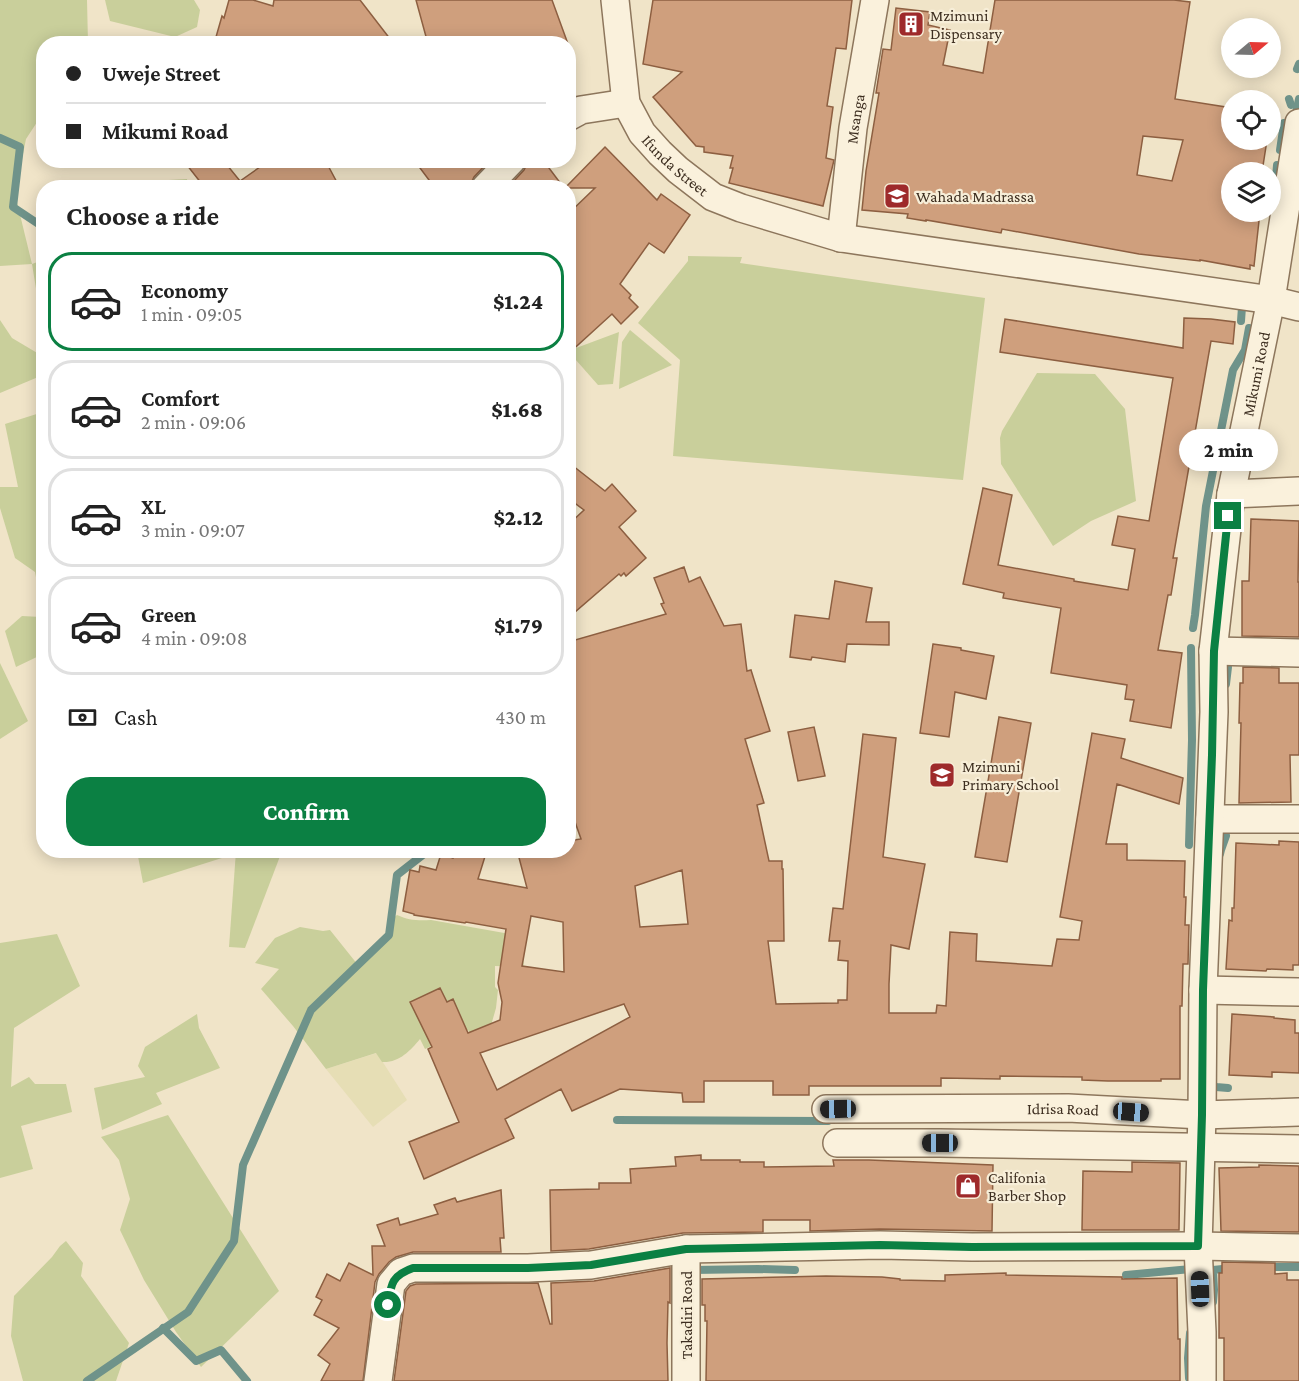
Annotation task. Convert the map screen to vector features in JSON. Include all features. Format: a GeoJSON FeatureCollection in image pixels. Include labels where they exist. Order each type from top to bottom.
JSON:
{"type":"FeatureCollection","features":[{"type":"Feature","properties":{"kind":"street","name":"Ifunda Street"},"geometry":{"type":"LineString","coordinates":[[615,0],[626,103],[642,133],[660,153],[712,197],[841,238],[1271,300],[1299,307]]}},
{"type":"Feature","properties":{"kind":"street","name":"Msanga"},"geometry":{"type":"LineString","coordinates":[[841,238],[853,128],[874,0]]}},
{"type":"Feature","properties":{"kind":"street"},"geometry":{"type":"LineString","coordinates":[[576,113],[626,103]]}},
{"type":"Feature","properties":{"kind":"street","name":"Mikumi Road"},"geometry":{"type":"LineString","coordinates":[[1202,1381],[1198,1246],[1203,990],[1214,712],[1214,651],[1231,494],[1271,300],[1299,123]]}},
{"type":"Feature","properties":{"kind":"street"},"geometry":{"type":"LineString","coordinates":[[493,180],[504,168]]}},
{"type":"Feature","properties":{"kind":"street"},"geometry":{"type":"LineString","coordinates":[[1231,494],[1299,491]]}},
{"type":"Feature","properties":{"kind":"street"},"geometry":{"type":"LineString","coordinates":[[1214,651],[1299,653]]}},
{"type":"Feature","properties":{"kind":"street"},"geometry":{"type":"LineString","coordinates":[[1210,819],[1299,819]]}},
{"type":"Feature","properties":{"kind":"street"},"geometry":{"type":"LineString","coordinates":[[1203,990],[1299,992]]}},
{"type":"Feature","properties":{"kind":"street"},"geometry":{"type":"LineString","coordinates":[[940,1143],[942,1108]]}},
{"type":"Feature","properties":{"kind":"street","name":"Idrisa Road"},"geometry":{"type":"LineString","coordinates":[[826,1109],[1068,1108],[1202,1115],[1299,1112]]}},
{"type":"Feature","properties":{"kind":"street"},"geometry":{"type":"LineString","coordinates":[[837,1143],[1299,1149]]}},
{"type":"Feature","properties":{"kind":"street"},"geometry":{"type":"LineString","coordinates":[[378,1381],[391,1284],[401,1272],[413,1268],[528,1268],[591,1265],[686,1249],[880,1245],[1299,1248]]}},
{"type":"Feature","properties":{"kind":"street","name":"Takadiri Road"},"geometry":{"type":"LineString","coordinates":[[686,1249],[686,1381]]}},
{"type":"Feature","properties":{"kind":"shaded area"},"geometry":{"type":"Polygon","coordinates":[[[377,1053],[407,1100],[373,1127],[326,1069],[377,1053]]]}},
{"type":"Feature","properties":{"kind":"green space"},"geometry":{"type":"Polygon","coordinates":[[[0,0],[87,0],[88,36],[36,36],[36,124],[26,139],[15,194],[32,264],[0,266],[0,0]]]}},
{"type":"Feature","properties":{"kind":"green space"},"geometry":{"type":"Polygon","coordinates":[[[105,0],[194,0],[200,10],[197,27],[177,36],[110,21],[105,0]]]}},
{"type":"Feature","properties":{"kind":"green space"},"geometry":{"type":"Polygon","coordinates":[[[688,256],[742,257],[740,263],[985,298],[963,480],[673,456],[680,360],[638,323],[688,261],[688,256]]]}},
{"type":"Feature","properties":{"kind":"green space"},"geometry":{"type":"Polygon","coordinates":[[[36,262],[36,289],[32,264],[36,262]]]}},
{"type":"Feature","properties":{"kind":"green space"},"geometry":{"type":"Polygon","coordinates":[[[0,320],[12,338],[36,352],[36,378],[0,393],[0,320]]]}},
{"type":"Feature","properties":{"kind":"green space"},"geometry":{"type":"Polygon","coordinates":[[[630,330],[672,365],[619,389],[622,342],[630,330]]]}},
{"type":"Feature","properties":{"kind":"green space"},"geometry":{"type":"Polygon","coordinates":[[[619,332],[613,384],[598,385],[576,360],[576,348],[619,332]]]}},
{"type":"Feature","properties":{"kind":"green space"},"geometry":{"type":"Polygon","coordinates":[[[1037,373],[1095,374],[1125,409],[1136,501],[1091,521],[1053,546],[1001,464],[1002,431],[1037,373]]]}},
{"type":"Feature","properties":{"kind":"green space"},"geometry":{"type":"Polygon","coordinates":[[[36,414],[36,577],[35,572],[15,558],[0,508],[0,487],[18,487],[5,424],[36,414]]]}},
{"type":"Feature","properties":{"kind":"green space"},"geometry":{"type":"Polygon","coordinates":[[[22,616],[36,617],[36,657],[16,667],[5,631],[22,616]]]}},
{"type":"Feature","properties":{"kind":"green space"},"geometry":{"type":"Polygon","coordinates":[[[0,663],[28,721],[0,739],[0,663]]]}},
{"type":"Feature","properties":{"kind":"green space"},"geometry":{"type":"Polygon","coordinates":[[[138,858],[222,858],[143,883],[138,858]]]}},
{"type":"Feature","properties":{"kind":"green space"},"geometry":{"type":"Polygon","coordinates":[[[235,858],[279,858],[245,948],[229,947],[235,858]]]}},
{"type":"Feature","properties":{"kind":"green space"},"geometry":{"type":"Polygon","coordinates":[[[397,915],[413,920],[431,920],[521,936],[524,967],[495,966],[495,987],[498,990],[496,1008],[490,1029],[477,1044],[468,1030],[425,1049],[420,1039],[408,1052],[394,1061],[382,1062],[376,1053],[326,1069],[261,989],[279,969],[255,963],[275,938],[300,927],[330,930],[358,965],[388,937],[393,918],[397,915]]]}},
{"type":"Feature","properties":{"kind":"green space"},"geometry":{"type":"Polygon","coordinates":[[[57,934],[80,986],[14,1028],[11,1087],[29,1077],[35,1084],[66,1084],[72,1112],[21,1126],[33,1169],[0,1178],[0,943],[57,934]]]}},
{"type":"Feature","properties":{"kind":"green space"},"geometry":{"type":"Polygon","coordinates":[[[197,1014],[199,1028],[220,1068],[156,1093],[162,1104],[102,1130],[94,1088],[145,1077],[138,1066],[145,1047],[197,1014]]]}},
{"type":"Feature","properties":{"kind":"green space"},"geometry":{"type":"Polygon","coordinates":[[[168,1115],[279,1291],[201,1367],[144,1280],[120,1230],[130,1199],[119,1160],[101,1137],[168,1115]]]}},
{"type":"Feature","properties":{"kind":"green space"},"geometry":{"type":"Polygon","coordinates":[[[66,1241],[83,1263],[81,1276],[129,1343],[116,1381],[23,1381],[11,1336],[14,1296],[66,1241]]]}},
{"type":"Feature","properties":{"kind":"building"},"geometry":{"type":"Polygon","coordinates":[[[229,0],[253,0],[273,6],[274,0],[360,0],[388,36],[216,36],[222,16],[224,18],[229,0]]]}},
{"type":"Feature","properties":{"kind":"building"},"geometry":{"type":"Polygon","coordinates":[[[416,0],[552,0],[565,36],[426,36],[416,0]]]}},
{"type":"Feature","properties":{"kind":"building"},"geometry":{"type":"Polygon","coordinates":[[[653,0],[852,0],[846,49],[836,48],[827,106],[833,107],[826,158],[834,160],[823,206],[729,183],[733,156],[704,152],[704,147],[696,146],[653,97],[682,72],[643,64],[653,0]]]}},
{"type":"Feature","properties":{"kind":"building"},"geometry":{"type":"Polygon","coordinates":[[[995,0],[1174,0],[1190,2],[1175,99],[1221,106],[1221,150],[1265,150],[1264,162],[1221,162],[1221,222],[1259,222],[1254,266],[1250,265],[1250,269],[1200,260],[1139,254],[1002,229],[1001,233],[907,218],[908,214],[862,210],[883,49],[891,50],[896,8],[930,12],[928,25],[950,30],[943,65],[983,73],[995,0]],[[1143,136],[1137,175],[1172,181],[1183,140],[1143,136]]]}},
{"type":"Feature","properties":{"kind":"building"},"geometry":{"type":"Polygon","coordinates":[[[605,147],[657,200],[661,194],[690,215],[664,253],[649,243],[620,284],[631,295],[629,298],[638,307],[621,324],[612,314],[576,347],[576,206],[595,188],[576,188],[576,180],[573,180],[605,147]]]}},
{"type":"Feature","properties":{"kind":"building"},"geometry":{"type":"Polygon","coordinates":[[[189,168],[229,168],[239,180],[199,180],[189,168]]]}},
{"type":"Feature","properties":{"kind":"building"},"geometry":{"type":"Polygon","coordinates":[[[259,168],[329,168],[336,180],[241,180],[259,168]]]}},
{"type":"Feature","properties":{"kind":"building"},"geometry":{"type":"Polygon","coordinates":[[[420,168],[482,168],[473,180],[429,180],[420,168]]]}},
{"type":"Feature","properties":{"kind":"building"},"geometry":{"type":"Polygon","coordinates":[[[525,168],[549,168],[558,180],[515,180],[525,168]]]}},
{"type":"Feature","properties":{"kind":"building"},"geometry":{"type":"Polygon","coordinates":[[[1184,318],[1235,322],[1233,344],[1211,341],[1173,558],[1177,558],[1171,595],[1168,595],[1158,650],[1182,653],[1171,728],[1130,721],[1134,700],[1125,699],[1127,685],[1051,673],[1061,608],[1003,598],[1004,593],[963,584],[983,488],[1012,495],[998,565],[1128,590],[1135,549],[1112,545],[1118,516],[1149,521],[1173,378],[1000,352],[1005,319],[1183,348],[1184,318]]]}},
{"type":"Feature","properties":{"kind":"building"},"geometry":{"type":"Polygon","coordinates":[[[576,468],[605,491],[612,484],[636,511],[619,527],[646,558],[626,576],[624,573],[621,576],[619,574],[576,611],[576,518],[584,510],[576,504],[576,468]]]}},
{"type":"Feature","properties":{"kind":"building"},"geometry":{"type":"Polygon","coordinates":[[[1251,519],[1299,521],[1299,637],[1242,636],[1242,581],[1249,581],[1251,519]]]}},
{"type":"Feature","properties":{"kind":"building"},"geometry":{"type":"Polygon","coordinates":[[[684,567],[689,582],[700,577],[724,626],[741,624],[747,671],[751,670],[770,731],[745,739],[764,803],[757,805],[769,861],[782,861],[783,869],[784,941],[768,941],[776,1004],[838,1003],[838,1000],[847,1000],[848,961],[838,960],[840,941],[829,941],[833,908],[843,909],[863,734],[896,738],[883,857],[925,864],[909,949],[891,945],[889,1013],[936,1013],[937,1005],[946,1006],[950,932],[977,934],[976,961],[1052,966],[1057,939],[1079,940],[1082,921],[1060,917],[1092,733],[1125,739],[1121,758],[1183,778],[1179,804],[1117,784],[1106,844],[1127,844],[1127,860],[1185,861],[1185,925],[1189,925],[1188,964],[1183,964],[1182,1006],[1180,1006],[1180,1079],[1108,1081],[1082,1080],[1082,1077],[941,1078],[941,1086],[809,1086],[809,1095],[773,1095],[773,1081],[704,1081],[704,1102],[683,1102],[682,1093],[620,1089],[572,1111],[561,1089],[505,1119],[514,1138],[424,1179],[409,1142],[459,1122],[428,1049],[432,1047],[410,1002],[440,988],[447,1002],[453,999],[468,1033],[500,1020],[502,1002],[498,983],[506,929],[414,915],[403,911],[410,870],[419,872],[420,866],[436,870],[440,858],[485,858],[478,879],[527,888],[519,858],[576,858],[576,840],[581,839],[576,825],[576,640],[666,614],[661,604],[664,603],[654,578],[684,567]],[[682,870],[635,886],[640,927],[688,924],[682,870]],[[531,916],[522,966],[564,972],[563,922],[531,916]],[[624,1004],[480,1053],[497,1090],[630,1017],[624,1004]]]}},
{"type":"Feature","properties":{"kind":"building"},"geometry":{"type":"Polygon","coordinates":[[[835,581],[872,588],[866,622],[889,622],[889,645],[847,644],[845,662],[812,657],[811,660],[790,657],[795,615],[829,619],[835,581]]]}},
{"type":"Feature","properties":{"kind":"building"},"geometry":{"type":"Polygon","coordinates":[[[933,644],[994,656],[986,699],[955,692],[949,737],[920,733],[933,644]]]}},
{"type":"Feature","properties":{"kind":"building"},"geometry":{"type":"Polygon","coordinates":[[[1243,667],[1279,668],[1279,683],[1299,683],[1299,755],[1290,755],[1291,802],[1239,803],[1240,683],[1243,683],[1243,667]]]}},
{"type":"Feature","properties":{"kind":"building"},"geometry":{"type":"Polygon","coordinates":[[[999,717],[1031,723],[1007,862],[975,857],[999,717]]]}},
{"type":"Feature","properties":{"kind":"building"},"geometry":{"type":"Polygon","coordinates":[[[814,727],[825,776],[798,781],[788,732],[814,727]]]}},
{"type":"Feature","properties":{"kind":"building"},"geometry":{"type":"Polygon","coordinates":[[[1279,841],[1299,842],[1299,965],[1293,965],[1293,970],[1226,969],[1229,920],[1232,921],[1232,908],[1234,908],[1236,843],[1279,845],[1279,841]]]}},
{"type":"Feature","properties":{"kind":"building"},"geometry":{"type":"Polygon","coordinates":[[[1232,1014],[1295,1020],[1295,1033],[1299,1033],[1299,1073],[1272,1072],[1272,1077],[1229,1075],[1232,1014]]]}},
{"type":"Feature","properties":{"kind":"building"},"geometry":{"type":"Polygon","coordinates":[[[701,1155],[701,1160],[764,1162],[764,1167],[834,1166],[833,1160],[993,1165],[992,1231],[880,1229],[810,1231],[810,1220],[763,1220],[763,1232],[683,1233],[589,1249],[551,1251],[550,1190],[599,1189],[599,1183],[631,1183],[630,1169],[676,1166],[675,1157],[701,1155]]]}},
{"type":"Feature","properties":{"kind":"building"},"geometry":{"type":"Polygon","coordinates":[[[1132,1162],[1180,1163],[1179,1230],[1082,1230],[1083,1171],[1132,1172],[1132,1162]]]}},
{"type":"Feature","properties":{"kind":"building"},"geometry":{"type":"Polygon","coordinates":[[[1259,1165],[1299,1166],[1299,1232],[1221,1231],[1219,1168],[1259,1167],[1259,1165]]]}},
{"type":"Feature","properties":{"kind":"building"},"geometry":{"type":"Polygon","coordinates":[[[501,1190],[504,1238],[500,1238],[501,1252],[413,1252],[396,1257],[389,1262],[375,1282],[363,1381],[321,1381],[330,1364],[318,1355],[339,1328],[314,1315],[322,1300],[316,1297],[327,1274],[340,1281],[349,1263],[373,1275],[372,1246],[385,1246],[377,1225],[398,1218],[400,1225],[438,1214],[434,1205],[455,1198],[457,1202],[501,1190]]]}},
{"type":"Feature","properties":{"kind":"building"},"geometry":{"type":"Polygon","coordinates":[[[1222,1262],[1275,1263],[1275,1274],[1287,1273],[1287,1280],[1299,1280],[1299,1381],[1224,1381],[1224,1338],[1219,1338],[1219,1273],[1222,1273],[1222,1262]]]}},
{"type":"Feature","properties":{"kind":"building"},"geometry":{"type":"Polygon","coordinates":[[[670,1268],[668,1381],[394,1381],[406,1291],[410,1286],[416,1284],[538,1283],[550,1324],[552,1324],[551,1283],[594,1281],[670,1268]]]}},
{"type":"Feature","properties":{"kind":"building"},"geometry":{"type":"Polygon","coordinates":[[[1006,1273],[1006,1275],[1122,1277],[1122,1279],[1177,1278],[1180,1381],[706,1381],[707,1321],[705,1321],[705,1305],[702,1305],[702,1279],[826,1276],[945,1281],[945,1275],[1006,1273]]]}},
{"type":"Feature","properties":{"kind":"waterway"},"geometry":{"type":"LineString","coordinates":[[1297,69],[1299,64]]}},
{"type":"Feature","properties":{"kind":"waterway"},"geometry":{"type":"LineString","coordinates":[[1289,99],[1291,105]]}},
{"type":"Feature","properties":{"kind":"waterway"},"geometry":{"type":"LineString","coordinates":[[1295,118],[1299,99]]}},
{"type":"Feature","properties":{"kind":"waterway"},"geometry":{"type":"LineString","coordinates":[[1281,143],[1284,123]]}},
{"type":"Feature","properties":{"kind":"waterway"},"geometry":{"type":"LineString","coordinates":[[0,138],[20,147],[13,207],[36,222]]}},
{"type":"Feature","properties":{"kind":"waterway"},"geometry":{"type":"LineString","coordinates":[[1241,321],[1242,307]]}},
{"type":"Feature","properties":{"kind":"waterway"},"geometry":{"type":"LineString","coordinates":[[1193,628],[1206,506],[1233,370],[1245,350],[1249,328]]}},
{"type":"Feature","properties":{"kind":"waterway"},"geometry":{"type":"LineString","coordinates":[[1189,845],[1192,740],[1191,648]]}},
{"type":"Feature","properties":{"kind":"waterway"},"geometry":{"type":"LineString","coordinates":[[1226,684],[1228,667]]}},
{"type":"Feature","properties":{"kind":"waterway"},"geometry":{"type":"LineString","coordinates":[[1220,854],[1226,836]]}},
{"type":"Feature","properties":{"kind":"waterway"},"geometry":{"type":"LineString","coordinates":[[87,1381],[188,1312],[234,1241],[243,1165],[311,1010],[389,935],[397,875],[419,858]]}},
{"type":"Feature","properties":{"kind":"waterway"},"geometry":{"type":"LineString","coordinates":[[1209,1081],[1216,1087],[1228,1088]]}},
{"type":"Feature","properties":{"kind":"waterway"},"geometry":{"type":"LineString","coordinates":[[617,1120],[828,1121]]}},
{"type":"Feature","properties":{"kind":"waterway"},"geometry":{"type":"LineString","coordinates":[[1265,1267],[1299,1267]]}},
{"type":"Feature","properties":{"kind":"waterway"},"geometry":{"type":"LineString","coordinates":[[1213,1302],[1213,1270],[1232,1268]]}},
{"type":"Feature","properties":{"kind":"waterway"},"geometry":{"type":"LineString","coordinates":[[1126,1275],[1191,1269],[1191,1274]]}},
{"type":"Feature","properties":{"kind":"waterway"},"geometry":{"type":"LineString","coordinates":[[693,1270],[795,1270]]}},
{"type":"Feature","properties":{"kind":"waterway"},"geometry":{"type":"LineString","coordinates":[[163,1328],[196,1361],[221,1350],[247,1381]]}},
{"type":"Feature","properties":{"kind":"waterway"},"geometry":{"type":"LineString","coordinates":[[1189,1378],[1190,1333]]}},
{"type":"Feature","properties":{"kind":"place","name":"Mzimuni Dispensary"},"geometry":{"type":"Point","coordinates":[911,24]}},
{"type":"Feature","properties":{"kind":"place","name":"Wahada Madrassa"},"geometry":{"type":"Point","coordinates":[897,196]}},
{"type":"Feature","properties":{"kind":"place","name":"Mzimuni Primary School"},"geometry":{"type":"Point","coordinates":[942,775]}},
{"type":"Feature","properties":{"kind":"place","name":"Califonia Barber Shop"},"geometry":{"type":"Point","coordinates":[968,1186]}},
{"type":"Feature","properties":{"kind":"route"},"geometry":{"type":"LineString","coordinates":[[388,1305],[391,1284],[401,1272],[426,1267],[528,1268],[591,1265],[686,1249],[880,1245],[1198,1246],[1203,990],[1214,712],[1214,651],[1228,516]]}}]}
